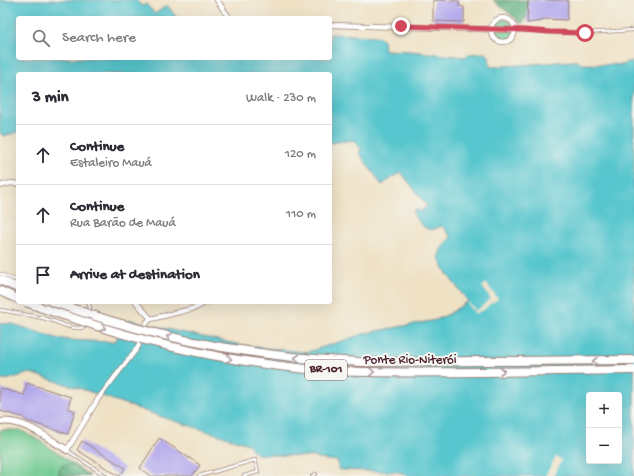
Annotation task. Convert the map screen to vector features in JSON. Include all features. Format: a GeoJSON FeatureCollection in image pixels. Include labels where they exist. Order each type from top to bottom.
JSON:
{"type":"FeatureCollection","features":[{"type":"Feature","properties":{"kind":"highway"},"geometry":{"type":"LineString","coordinates":[[0,280],[16,285]]}},
{"type":"Feature","properties":{"kind":"highway"},"geometry":{"type":"LineString","coordinates":[[0,291],[15,298]]}},
{"type":"Feature","properties":{"kind":"highway","name":"Ponte Rio-Niterói"},"geometry":{"type":"LineString","coordinates":[[32,304],[91,324],[173,348],[220,357],[282,366],[324,370],[413,372],[634,370]]}},
{"type":"Feature","properties":{"kind":"highway","name":"Ponte Rio-Niterói"},"geometry":{"type":"LineString","coordinates":[[59,304],[112,321],[176,338],[259,354],[299,358],[361,362],[634,360]]}},
{"type":"Feature","properties":{"kind":"street"},"geometry":{"type":"LineString","coordinates":[[217,0],[228,16]]}},
{"type":"Feature","properties":{"kind":"street"},"geometry":{"type":"LineString","coordinates":[[507,18],[513,23],[515,30],[512,38],[505,42],[494,38],[491,30],[491,26],[496,20],[507,18]]}},
{"type":"Feature","properties":{"kind":"street"},"geometry":{"type":"LineString","coordinates":[[332,25],[515,30]]}},
{"type":"Feature","properties":{"kind":"street"},"geometry":{"type":"LineString","coordinates":[[0,186],[11,183],[16,184]]}},
{"type":"Feature","properties":{"kind":"street"},"geometry":{"type":"LineString","coordinates":[[137,304],[149,320]]}},
{"type":"Feature","properties":{"kind":"street"},"geometry":{"type":"LineString","coordinates":[[149,320],[195,308],[202,304]]}},
{"type":"Feature","properties":{"kind":"street"},"geometry":{"type":"LineString","coordinates":[[0,422],[5,421],[20,424],[38,432],[67,450],[98,399],[138,347],[149,320]]}},
{"type":"Feature","properties":{"kind":"lane"},"geometry":{"type":"LineString","coordinates":[[515,30],[585,33],[634,30]]}},
{"type":"Feature","properties":{"kind":"lane"},"geometry":{"type":"LineString","coordinates":[[0,274],[16,285]]}},
{"type":"Feature","properties":{"kind":"lane"},"geometry":{"type":"LineString","coordinates":[[0,310],[35,316],[78,328],[86,325],[91,316],[89,304]]}},
{"type":"Feature","properties":{"kind":"lane"},"geometry":{"type":"LineString","coordinates":[[67,450],[106,476]]}},
{"type":"Feature","properties":{"kind":"lane"},"geometry":{"type":"LineString","coordinates":[[199,476],[255,460],[258,472],[244,476]]}},
{"type":"Feature","properties":{"kind":"lane"},"geometry":{"type":"LineString","coordinates":[[312,476],[316,474]]}},
{"type":"Feature","properties":{"kind":"green space"},"geometry":{"type":"Polygon","coordinates":[[[493,0],[538,0],[522,24],[493,0]]]}},
{"type":"Feature","properties":{"kind":"green space"},"geometry":{"type":"Polygon","coordinates":[[[501,19],[509,21],[514,29],[492,29],[494,23],[501,19]]]}},
{"type":"Feature","properties":{"kind":"green space"},"geometry":{"type":"Polygon","coordinates":[[[492,31],[514,31],[509,39],[500,41],[494,37],[492,31]]]}},
{"type":"Feature","properties":{"kind":"green space"},"geometry":{"type":"Polygon","coordinates":[[[0,430],[20,430],[42,442],[90,476],[0,476],[0,430]]]}},
{"type":"Feature","properties":{"kind":"green space"},"geometry":{"type":"Polygon","coordinates":[[[72,464],[90,476],[59,476],[59,470],[63,465],[72,464]]]}},
{"type":"Feature","properties":{"kind":"water"},"geometry":{"type":"Polygon","coordinates":[[[0,0],[136,0],[142,6],[146,4],[155,14],[167,5],[175,16],[16,16],[16,60],[332,60],[332,34],[380,37],[383,40],[384,50],[410,51],[465,57],[469,54],[486,53],[489,56],[490,66],[492,67],[573,61],[578,61],[581,64],[624,65],[626,62],[634,62],[634,476],[407,476],[406,474],[398,472],[339,470],[338,461],[318,459],[317,457],[257,454],[248,444],[30,373],[0,380],[0,323],[13,324],[56,338],[113,342],[129,320],[132,320],[245,346],[304,352],[366,333],[436,320],[449,314],[468,301],[451,279],[440,260],[439,256],[441,250],[451,237],[443,227],[441,226],[435,229],[427,229],[416,219],[413,211],[416,209],[420,212],[427,206],[401,172],[382,185],[359,153],[361,149],[354,140],[332,143],[332,72],[16,72],[16,133],[4,136],[0,132],[0,0]]]}},
{"type":"Feature","properties":{"kind":"pier"},"geometry":{"type":"Polygon","coordinates":[[[486,283],[498,299],[476,314],[467,303],[468,302],[476,311],[491,299],[482,286],[486,283]]]}},
{"type":"Feature","properties":{"kind":"pier"},"geometry":{"type":"Polygon","coordinates":[[[556,457],[562,460],[553,476],[545,476],[556,457]]]}},
{"type":"Feature","properties":{"kind":"building"},"geometry":{"type":"Polygon","coordinates":[[[433,0],[459,1],[459,6],[464,7],[464,22],[433,21],[433,0]]]}},
{"type":"Feature","properties":{"kind":"building"},"geometry":{"type":"Polygon","coordinates":[[[528,0],[568,0],[567,20],[543,19],[542,21],[527,23],[528,0]]]}},
{"type":"Feature","properties":{"kind":"building"},"geometry":{"type":"Polygon","coordinates":[[[27,383],[71,397],[68,408],[75,411],[68,434],[27,421],[22,417],[0,411],[0,388],[24,395],[27,383]]]}},
{"type":"Feature","properties":{"kind":"building"},"geometry":{"type":"Polygon","coordinates":[[[159,438],[200,465],[192,476],[151,476],[140,468],[159,438]]]}},
{"type":"Feature","properties":{"kind":"building"},"geometry":{"type":"Polygon","coordinates":[[[82,441],[125,468],[120,476],[77,450],[82,441]]]}},
{"type":"Feature","properties":{"kind":"route"},"geometry":{"type":"LineString","coordinates":[[401,26],[585,33]]}}]}
